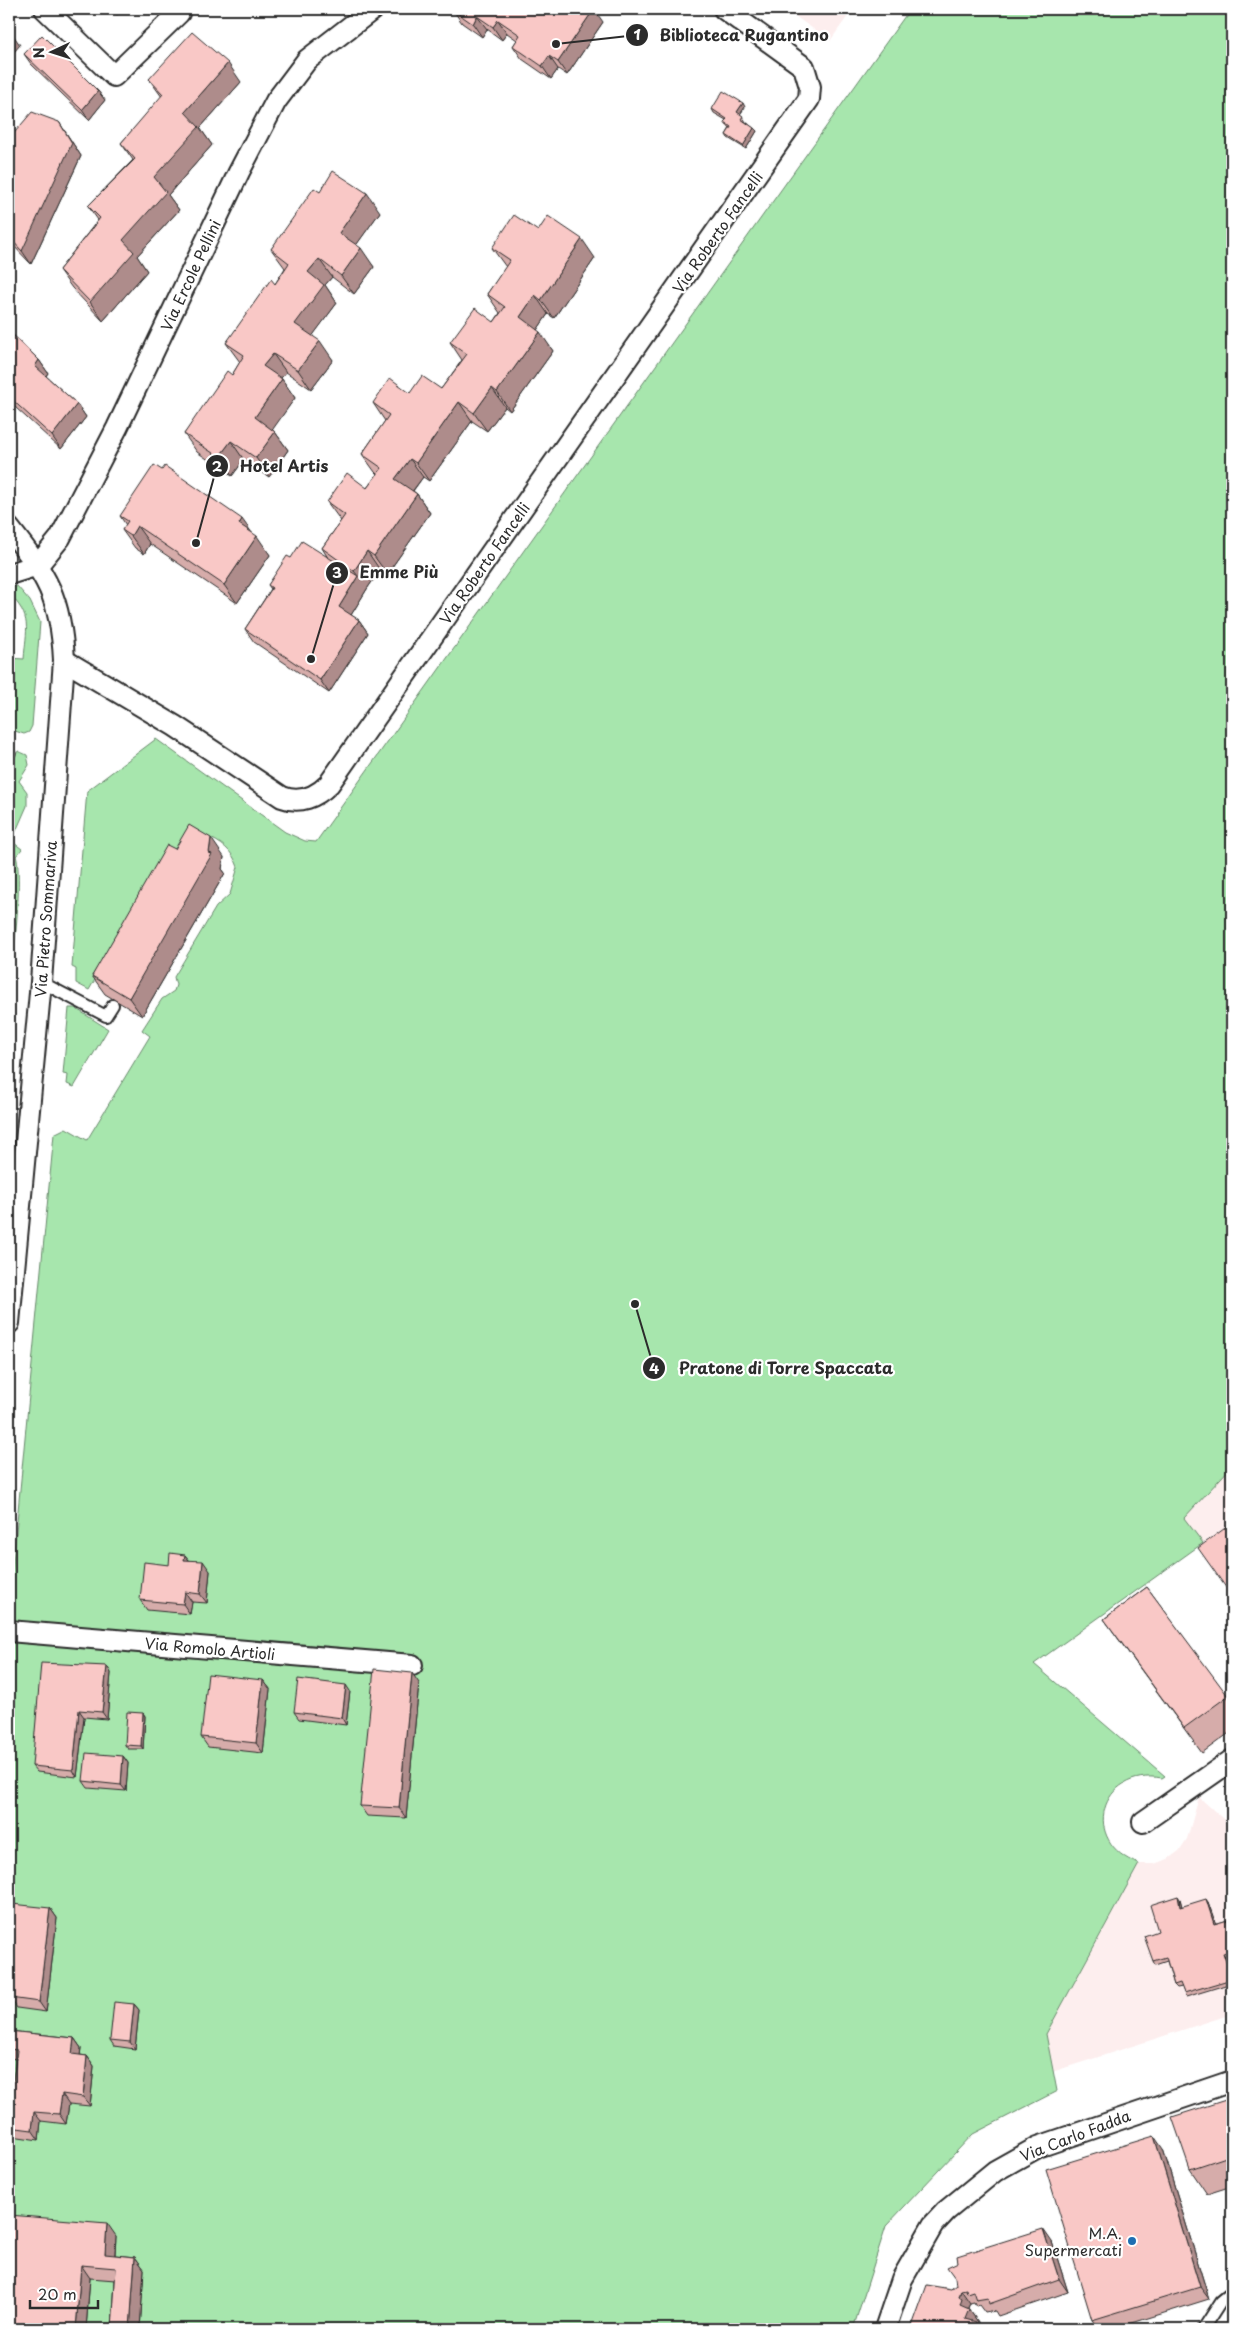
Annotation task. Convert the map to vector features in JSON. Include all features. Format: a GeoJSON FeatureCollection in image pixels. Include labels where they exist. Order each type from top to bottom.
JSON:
{"type":"FeatureCollection","features":[{"type":"Feature","properties":{"kind":"street"},"geometry":{"type":"LineString","coordinates":[[45,9],[114,76],[179,13]]}},
{"type":"Feature","properties":{"kind":"street","name":"Via Ercole Pellini"},"geometry":{"type":"LineString","coordinates":[[38,566],[60,538],[81,501],[239,172],[276,101],[307,60],[373,9]]}},
{"type":"Feature","properties":{"kind":"street","name":"Via Roberto Fancelli"},"geometry":{"type":"LineString","coordinates":[[64,660],[175,726],[282,797],[300,800],[322,791],[337,774],[809,100],[810,87],[804,67],[724,9]]}},
{"type":"Feature","properties":{"kind":"street","name":"Via Pietro Sommariva"},"geometry":{"type":"LineString","coordinates":[[9,528],[38,566],[56,603],[61,619],[64,660],[41,982],[14,1205],[9,1324]]}},
{"type":"Feature","properties":{"kind":"street"},"geometry":{"type":"LineString","coordinates":[[9,574],[38,566]]}},
{"type":"Feature","properties":{"kind":"street","name":"Via Romolo Artioli"},"geometry":{"type":"LineString","coordinates":[[9,1631],[412,1665]]}},
{"type":"Feature","properties":{"kind":"street"},"geometry":{"type":"LineString","coordinates":[[1143,1822],[1232,1760]]}},
{"type":"Feature","properties":{"kind":"street","name":"Via Carlo Fadda"},"geometry":{"type":"LineString","coordinates":[[885,2329],[902,2279],[934,2225],[946,2210],[995,2171],[1038,2146],[1232,2081]]}},
{"type":"Feature","properties":{"kind":"lane"},"geometry":{"type":"LineString","coordinates":[[41,982],[106,1016],[113,1005]]}},
{"type":"Feature","properties":{"kind":"lane"},"geometry":{"type":"LineString","coordinates":[[1203,2329],[1220,2301],[1232,2292]]}},
{"type":"Feature","properties":{"kind":"shaded area"},"geometry":{"type":"Polygon","coordinates":[[[785,9],[853,9],[830,41],[785,9]]]}},
{"type":"Feature","properties":{"kind":"shaded area"},"geometry":{"type":"Polygon","coordinates":[[[1232,1466],[1232,1524],[1203,1543],[1183,1518],[1232,1466]]]}},
{"type":"Feature","properties":{"kind":"shaded area"},"geometry":{"type":"Polygon","coordinates":[[[1199,1797],[1232,1827],[1232,2014],[1052,2072],[1046,2034],[1139,1864],[1154,1864],[1168,1859],[1179,1851],[1187,1839],[1199,1797]]]}},
{"type":"Feature","properties":{"kind":"green space"},"geometry":{"type":"Polygon","coordinates":[[[910,9],[1232,9],[1232,1466],[1184,1518],[1203,1543],[1034,1664],[1165,1776],[1162,1778],[1141,1778],[1124,1784],[1112,1795],[1105,1809],[1104,1824],[1109,1840],[1120,1854],[1139,1864],[1046,2034],[1057,2091],[973,2134],[886,2226],[853,2329],[9,2329],[9,1605],[54,1134],[66,1128],[87,1140],[150,1036],[142,1030],[162,999],[174,991],[176,985],[174,977],[216,907],[230,894],[238,867],[233,856],[226,848],[206,836],[157,871],[89,990],[76,983],[76,969],[72,967],[87,791],[156,739],[285,832],[305,841],[316,842],[910,9]]]}},
{"type":"Feature","properties":{"kind":"green space"},"geometry":{"type":"Polygon","coordinates":[[[17,586],[30,601],[40,622],[32,726],[29,732],[24,734],[9,729],[9,658],[24,659],[26,631],[25,617],[22,610],[9,594],[9,588],[17,586]]]}},
{"type":"Feature","properties":{"kind":"green space"},"geometry":{"type":"Polygon","coordinates":[[[18,751],[27,755],[29,765],[19,781],[27,792],[27,806],[13,838],[14,843],[22,849],[16,856],[18,873],[17,913],[14,947],[9,954],[9,769],[18,751]]]}},
{"type":"Feature","properties":{"kind":"green space"},"geometry":{"type":"Polygon","coordinates":[[[69,1008],[75,1008],[108,1029],[74,1087],[67,1084],[68,1075],[63,1074],[69,1008]]]}},
{"type":"Feature","properties":{"kind":"building"},"geometry":{"type":"Polygon","coordinates":[[[454,9],[594,9],[558,62],[549,56],[542,66],[513,46],[520,35],[498,20],[493,27],[477,16],[473,24],[454,9]]]}},
{"type":"Feature","properties":{"kind":"building"},"geometry":{"type":"Polygon","coordinates":[[[192,32],[228,63],[185,112],[199,127],[154,177],[166,192],[123,240],[134,252],[90,302],[59,270],[100,218],[88,206],[135,159],[121,143],[163,94],[149,79],[192,32]]]}},
{"type":"Feature","properties":{"kind":"building"},"geometry":{"type":"Polygon","coordinates":[[[42,35],[98,91],[82,110],[24,54],[42,35]]]}},
{"type":"Feature","properties":{"kind":"building"},"geometry":{"type":"Polygon","coordinates":[[[723,91],[743,103],[737,112],[743,116],[741,119],[754,128],[743,146],[726,135],[731,127],[724,122],[727,119],[712,109],[723,91]]]}},
{"type":"Feature","properties":{"kind":"building"},"geometry":{"type":"Polygon","coordinates":[[[32,112],[59,122],[72,143],[22,251],[9,237],[9,139],[32,112]]]}},
{"type":"Feature","properties":{"kind":"building"},"geometry":{"type":"Polygon","coordinates":[[[333,171],[367,193],[339,233],[361,248],[341,276],[319,259],[308,272],[324,285],[295,324],[320,341],[298,370],[273,354],[263,366],[282,379],[255,417],[275,432],[256,458],[231,441],[219,457],[184,434],[227,371],[232,375],[244,355],[226,343],[271,279],[275,284],[289,263],[271,249],[314,188],[320,192],[333,171]]]}},
{"type":"Feature","properties":{"kind":"building"},"geometry":{"type":"Polygon","coordinates":[[[514,215],[538,231],[548,216],[582,239],[541,300],[535,295],[520,317],[540,332],[497,392],[492,388],[474,413],[459,402],[416,463],[410,459],[395,479],[417,494],[374,556],[367,551],[354,571],[322,548],[345,515],[327,502],[347,473],[367,488],[382,468],[362,454],[389,415],[373,403],[390,378],[410,393],[422,376],[441,389],[467,354],[450,342],[475,308],[494,322],[505,307],[487,294],[510,260],[492,248],[514,215]]]}},
{"type":"Feature","properties":{"kind":"building"},"geometry":{"type":"Polygon","coordinates":[[[9,331],[39,360],[35,366],[77,404],[52,436],[9,397],[12,387],[9,385],[9,331]]]}},
{"type":"Feature","properties":{"kind":"building"},"geometry":{"type":"Polygon","coordinates":[[[154,465],[162,470],[165,466],[242,519],[239,524],[257,536],[224,585],[137,526],[131,536],[122,530],[128,521],[120,516],[154,465]]]}},
{"type":"Feature","properties":{"kind":"building"},"geometry":{"type":"Polygon","coordinates":[[[302,541],[358,576],[339,607],[359,620],[320,680],[245,629],[272,588],[268,585],[287,556],[291,558],[302,541]]]}},
{"type":"Feature","properties":{"kind":"building"},"geometry":{"type":"Polygon","coordinates":[[[189,825],[211,838],[209,853],[212,854],[129,998],[92,976],[167,845],[175,849],[189,825]]]}},
{"type":"Feature","properties":{"kind":"building"},"geometry":{"type":"Polygon","coordinates":[[[1232,1523],[1232,1596],[1198,1548],[1232,1523]]]}},
{"type":"Feature","properties":{"kind":"building"},"geometry":{"type":"Polygon","coordinates":[[[170,1553],[185,1555],[184,1560],[203,1561],[200,1594],[185,1592],[183,1604],[140,1600],[144,1562],[169,1565],[170,1553]]]}},
{"type":"Feature","properties":{"kind":"building"},"geometry":{"type":"Polygon","coordinates":[[[1147,1587],[1228,1696],[1184,1728],[1104,1619],[1147,1587]]]}},
{"type":"Feature","properties":{"kind":"building"},"geometry":{"type":"Polygon","coordinates":[[[41,1663],[107,1666],[102,1712],[79,1710],[73,1770],[32,1766],[41,1663]]]}},
{"type":"Feature","properties":{"kind":"building"},"geometry":{"type":"Polygon","coordinates":[[[374,1669],[412,1673],[399,1808],[360,1806],[374,1669]]]}},
{"type":"Feature","properties":{"kind":"building"},"geometry":{"type":"Polygon","coordinates":[[[208,1674],[263,1680],[256,1743],[201,1737],[208,1674]]]}},
{"type":"Feature","properties":{"kind":"building"},"geometry":{"type":"Polygon","coordinates":[[[298,1679],[346,1685],[342,1718],[294,1712],[298,1679]]]}},
{"type":"Feature","properties":{"kind":"building"},"geometry":{"type":"Polygon","coordinates":[[[127,1712],[143,1713],[141,1746],[125,1745],[127,1712]]]}},
{"type":"Feature","properties":{"kind":"building"},"geometry":{"type":"Polygon","coordinates":[[[86,1753],[123,1756],[121,1785],[83,1781],[86,1753]]]}},
{"type":"Feature","properties":{"kind":"building"},"geometry":{"type":"Polygon","coordinates":[[[1178,1896],[1180,1907],[1206,1899],[1214,1924],[1228,1920],[1232,1934],[1232,1951],[1223,1953],[1232,1979],[1184,1993],[1180,1983],[1174,1985],[1166,1957],[1153,1961],[1144,1936],[1158,1931],[1150,1905],[1178,1896]]]}},
{"type":"Feature","properties":{"kind":"building"},"geometry":{"type":"Polygon","coordinates":[[[12,1904],[50,1908],[39,2002],[10,1998],[14,1959],[9,1959],[9,1929],[12,1904]]]}},
{"type":"Feature","properties":{"kind":"building"},"geometry":{"type":"Polygon","coordinates":[[[114,2002],[134,2004],[130,2042],[110,2040],[114,2002]]]}},
{"type":"Feature","properties":{"kind":"building"},"geometry":{"type":"Polygon","coordinates":[[[9,2031],[74,2038],[72,2054],[87,2056],[83,2097],[62,2094],[59,2114],[34,2112],[32,2130],[9,2127],[9,2089],[12,2090],[17,2050],[9,2049],[9,2031]]]}},
{"type":"Feature","properties":{"kind":"building"},"geometry":{"type":"Polygon","coordinates":[[[1232,2098],[1232,2155],[1190,2169],[1172,2117],[1232,2098]]]}},
{"type":"Feature","properties":{"kind":"building","name":"M.A. Supermercati"},"geometry":{"type":"Polygon","coordinates":[[[1154,2136],[1200,2287],[1092,2320],[1046,2169],[1154,2136]]]}},
{"type":"Feature","properties":{"kind":"building"},"geometry":{"type":"Polygon","coordinates":[[[9,2215],[107,2223],[105,2254],[135,2257],[130,2329],[112,2329],[116,2268],[81,2265],[76,2329],[9,2329],[9,2215]]]}},
{"type":"Feature","properties":{"kind":"building"},"geometry":{"type":"Polygon","coordinates":[[[1043,2229],[1059,2279],[989,2304],[988,2298],[976,2300],[973,2291],[967,2293],[966,2289],[961,2290],[959,2297],[962,2299],[960,2305],[969,2309],[965,2319],[976,2322],[974,2329],[911,2329],[927,2285],[951,2289],[956,2285],[955,2278],[947,2267],[958,2262],[957,2256],[1043,2229]]]}},
{"type":"Feature","properties":{"kind":"place","name":"Biblioteca Rugantino"},"geometry":{"type":"Point","coordinates":[556,44]}},
{"type":"Feature","properties":{"kind":"place","name":"Hotel Artis"},"geometry":{"type":"Point","coordinates":[196,543]}},
{"type":"Feature","properties":{"kind":"place","name":"Emme Più"},"geometry":{"type":"Point","coordinates":[311,659]}},
{"type":"Feature","properties":{"kind":"place","name":"Pratone di Torre Spaccata"},"geometry":{"type":"Point","coordinates":[635,1304]}},
{"type":"Feature","properties":{"kind":"place","name":"M.A. Supermercati"},"geometry":{"type":"Point","coordinates":[1132,2241]}}]}
